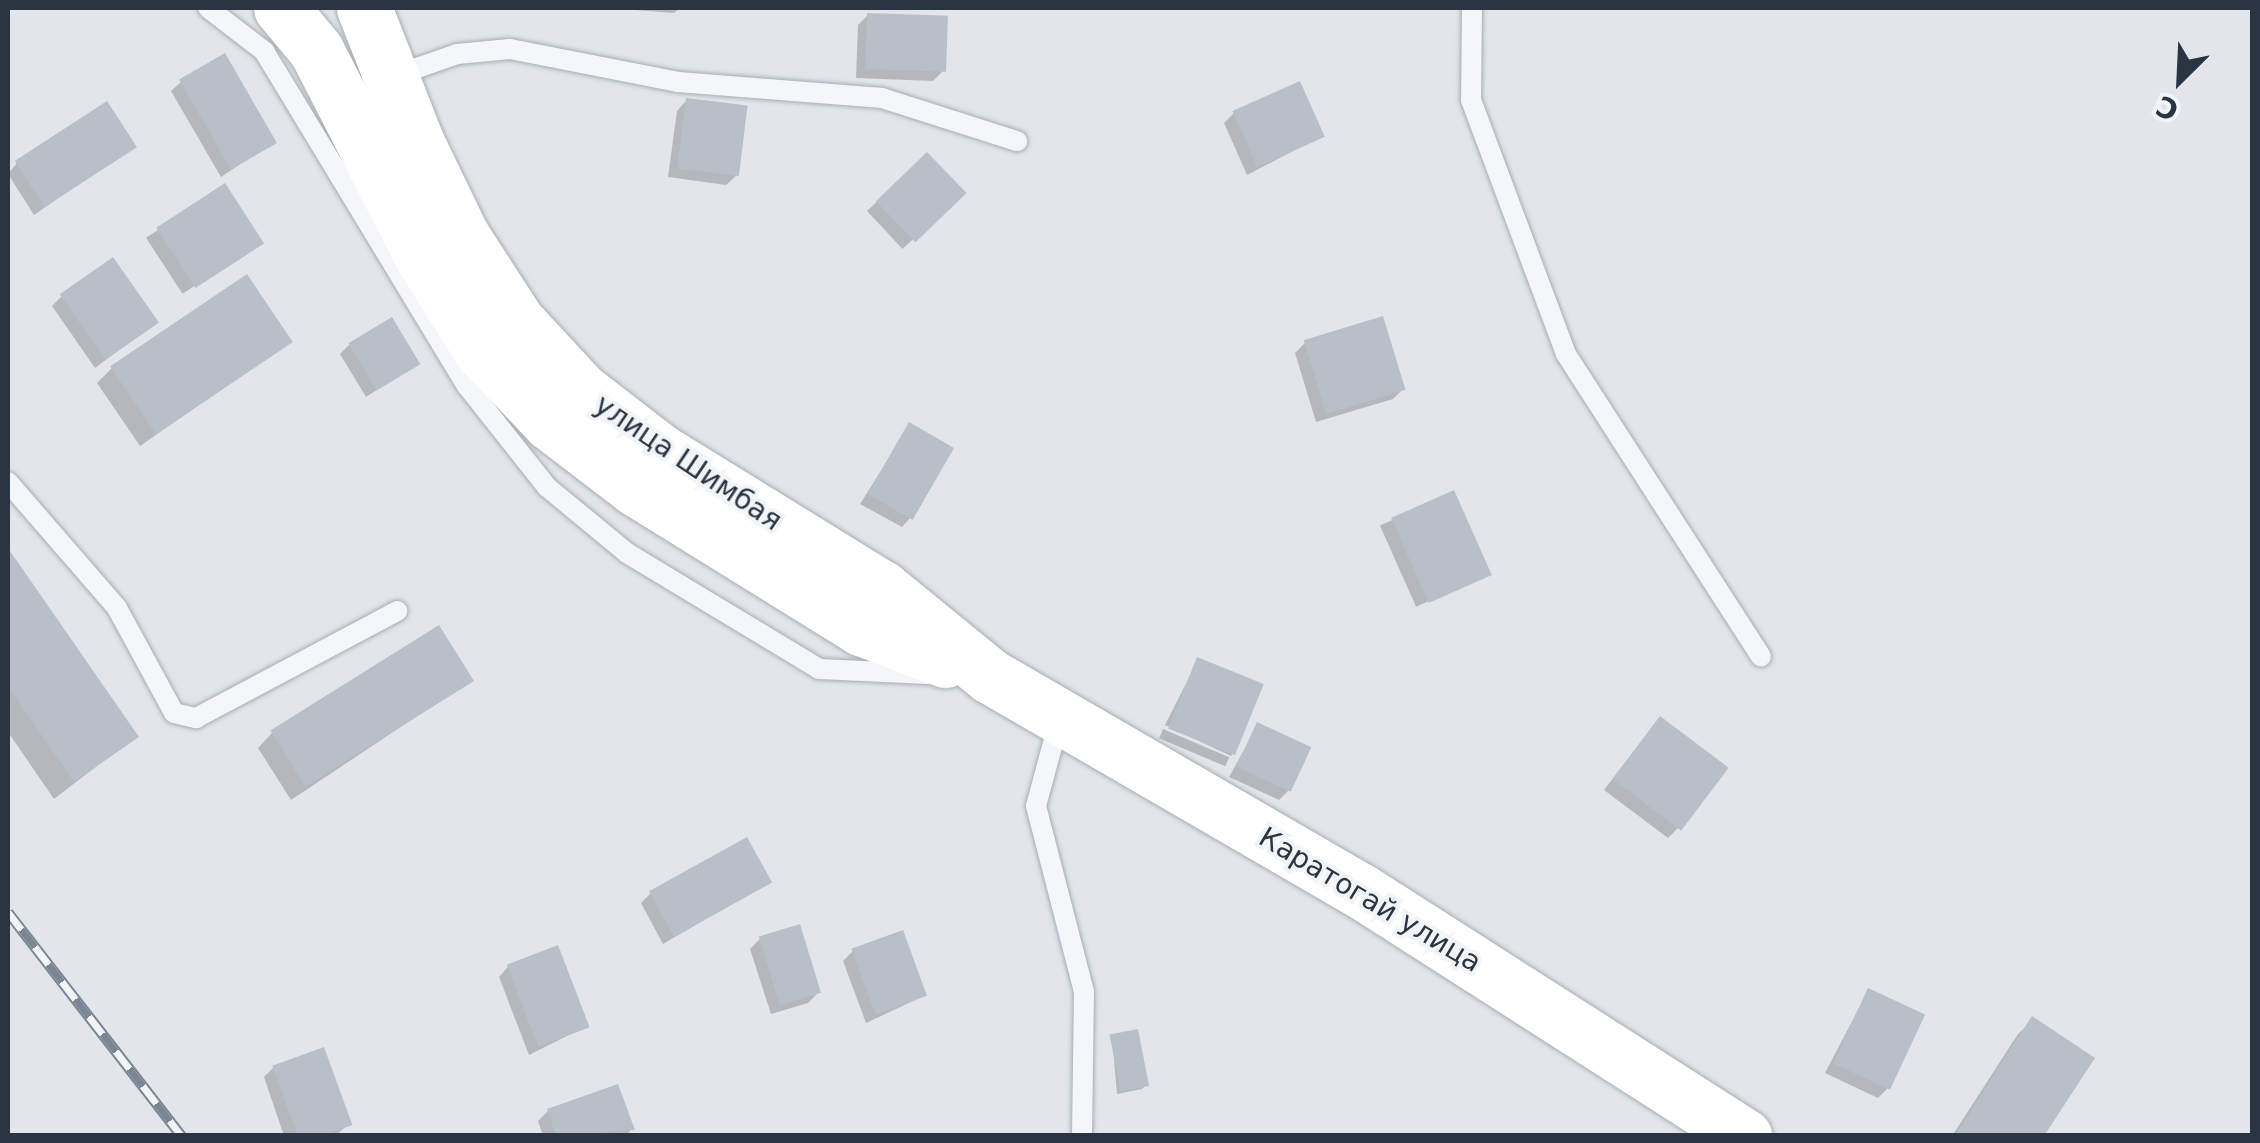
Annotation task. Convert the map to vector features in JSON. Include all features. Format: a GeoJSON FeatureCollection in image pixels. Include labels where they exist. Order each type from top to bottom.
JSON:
{"type":"FeatureCollection","features":[{"type":"Feature","properties":{"kind":"main road"},"geometry":{"type":"LineString","coordinates":[[282,8],[316,50],[398,209],[480,349],[550,423],[635,488],[861,628],[990,676]]}},
{"type":"Feature","properties":{"kind":"main road","name":"улица Шимбая"},"geometry":{"type":"LineString","coordinates":[[375,30],[462,236],[517,321],[581,390],[660,451],[882,588],[990,676]]}},
{"type":"Feature","properties":{"kind":"main road","name":"Каратогай улица"},"geometry":{"type":"LineString","coordinates":[[990,676],[1361,891],[1744,1136]]}},
{"type":"Feature","properties":{"kind":"lane"},"geometry":{"type":"LineString","coordinates":[[208,8],[264,51],[466,386],[547,486],[627,553],[819,669],[990,676]]}},
{"type":"Feature","properties":{"kind":"lane"},"geometry":{"type":"LineString","coordinates":[[1472,8],[1471,100],[1566,354],[1761,658]]}},
{"type":"Feature","properties":{"kind":"lane"},"geometry":{"type":"LineString","coordinates":[[375,30],[457,54],[510,49],[678,82],[882,98],[1017,142]]}},
{"type":"Feature","properties":{"kind":"lane"},"geometry":{"type":"LineString","coordinates":[[8,482],[116,608],[174,713],[196,718],[397,611]]}},
{"type":"Feature","properties":{"kind":"lane"},"geometry":{"type":"LineString","coordinates":[[1060,717],[1036,806],[1084,992],[1082,1136]]}},
{"type":"Feature","properties":{"kind":"building"},"geometry":{"type":"Polygon","coordinates":[[[867,13],[948,16],[946,72],[865,69],[867,13]]]}},
{"type":"Feature","properties":{"kind":"building"},"geometry":{"type":"Polygon","coordinates":[[[225,53],[277,143],[231,170],[179,80],[225,53]]]}},
{"type":"Feature","properties":{"kind":"building"},"geometry":{"type":"Polygon","coordinates":[[[1300,81],[1325,137],[1257,167],[1232,111],[1300,81]]]}},
{"type":"Feature","properties":{"kind":"building"},"geometry":{"type":"Polygon","coordinates":[[[686,98],[748,106],[739,176],[677,168],[686,98]]]}},
{"type":"Feature","properties":{"kind":"building"},"geometry":{"type":"Polygon","coordinates":[[[107,101],[137,147],[45,207],[15,161],[107,101]]]}},
{"type":"Feature","properties":{"kind":"building"},"geometry":{"type":"Polygon","coordinates":[[[927,152],[967,193],[916,242],[876,201],[927,152]]]}},
{"type":"Feature","properties":{"kind":"building"},"geometry":{"type":"Polygon","coordinates":[[[225,183],[264,243],[195,288],[156,228],[225,183]]]}},
{"type":"Feature","properties":{"kind":"building"},"geometry":{"type":"Polygon","coordinates":[[[113,257],[159,323],[106,360],[60,294],[113,257]]]}},
{"type":"Feature","properties":{"kind":"building"},"geometry":{"type":"Polygon","coordinates":[[[247,274],[293,342],[156,434],[110,366],[247,274]]]}},
{"type":"Feature","properties":{"kind":"building"},"geometry":{"type":"Polygon","coordinates":[[[1383,316],[1406,390],[1326,414],[1304,340],[1383,316]]]}},
{"type":"Feature","properties":{"kind":"building"},"geometry":{"type":"Polygon","coordinates":[[[392,317],[420,364],[377,390],[348,343],[392,317]]]}},
{"type":"Feature","properties":{"kind":"building"},"geometry":{"type":"Polygon","coordinates":[[[909,422],[954,448],[913,520],[868,494],[909,422]]]}},
{"type":"Feature","properties":{"kind":"building"},"geometry":{"type":"Polygon","coordinates":[[[1454,490],[1492,575],[1429,603],[1391,518],[1454,490]]]}},
{"type":"Feature","properties":{"kind":"building"},"geometry":{"type":"Polygon","coordinates":[[[8,548],[139,737],[74,782],[8,687],[8,548]]]}},
{"type":"Feature","properties":{"kind":"building"},"geometry":{"type":"Polygon","coordinates":[[[439,625],[474,681],[305,786],[270,730],[439,625]]]}},
{"type":"Feature","properties":{"kind":"building"},"geometry":{"type":"Polygon","coordinates":[[[1197,657],[1264,684],[1235,755],[1168,728],[1197,657]]]}},
{"type":"Feature","properties":{"kind":"building"},"geometry":{"type":"Polygon","coordinates":[[[1660,716],[1729,768],[1681,831],[1612,779],[1660,716]]]}},
{"type":"Feature","properties":{"kind":"building"},"geometry":{"type":"Polygon","coordinates":[[[1257,722],[1311,747],[1291,792],[1236,766],[1257,722]]]}},
{"type":"Feature","properties":{"kind":"building"},"geometry":{"type":"Polygon","coordinates":[[[747,837],[772,882],[674,937],[649,891],[747,837]]]}},
{"type":"Feature","properties":{"kind":"building"},"geometry":{"type":"Polygon","coordinates":[[[800,924],[821,993],[780,1005],[759,937],[800,924]]]}},
{"type":"Feature","properties":{"kind":"building"},"geometry":{"type":"Polygon","coordinates":[[[903,930],[927,996],[875,1015],[851,949],[903,930]]]}},
{"type":"Feature","properties":{"kind":"building"},"geometry":{"type":"Polygon","coordinates":[[[558,945],[590,1027],[538,1047],[507,965],[558,945]]]}},
{"type":"Feature","properties":{"kind":"building"},"geometry":{"type":"Polygon","coordinates":[[[1868,988],[1925,1015],[1890,1090],[1833,1063],[1868,988]]]}},
{"type":"Feature","properties":{"kind":"building"},"geometry":{"type":"Polygon","coordinates":[[[2032,1016],[2095,1058],[2044,1136],[1955,1136],[2032,1016]]]}},
{"type":"Feature","properties":{"kind":"building"},"geometry":{"type":"Polygon","coordinates":[[[1138,1029],[1149,1086],[1121,1091],[1110,1035],[1138,1029]]]}},
{"type":"Feature","properties":{"kind":"building"},"geometry":{"type":"Polygon","coordinates":[[[324,1047],[352,1125],[322,1136],[298,1136],[272,1066],[324,1047]]]}},
{"type":"Feature","properties":{"kind":"building"},"geometry":{"type":"Polygon","coordinates":[[[618,1084],[635,1130],[556,1136],[547,1109],[618,1084]]]}},
{"type":"Feature","properties":{"kind":"railway"},"geometry":{"type":"LineString","coordinates":[[8,912],[182,1136]]}}]}
